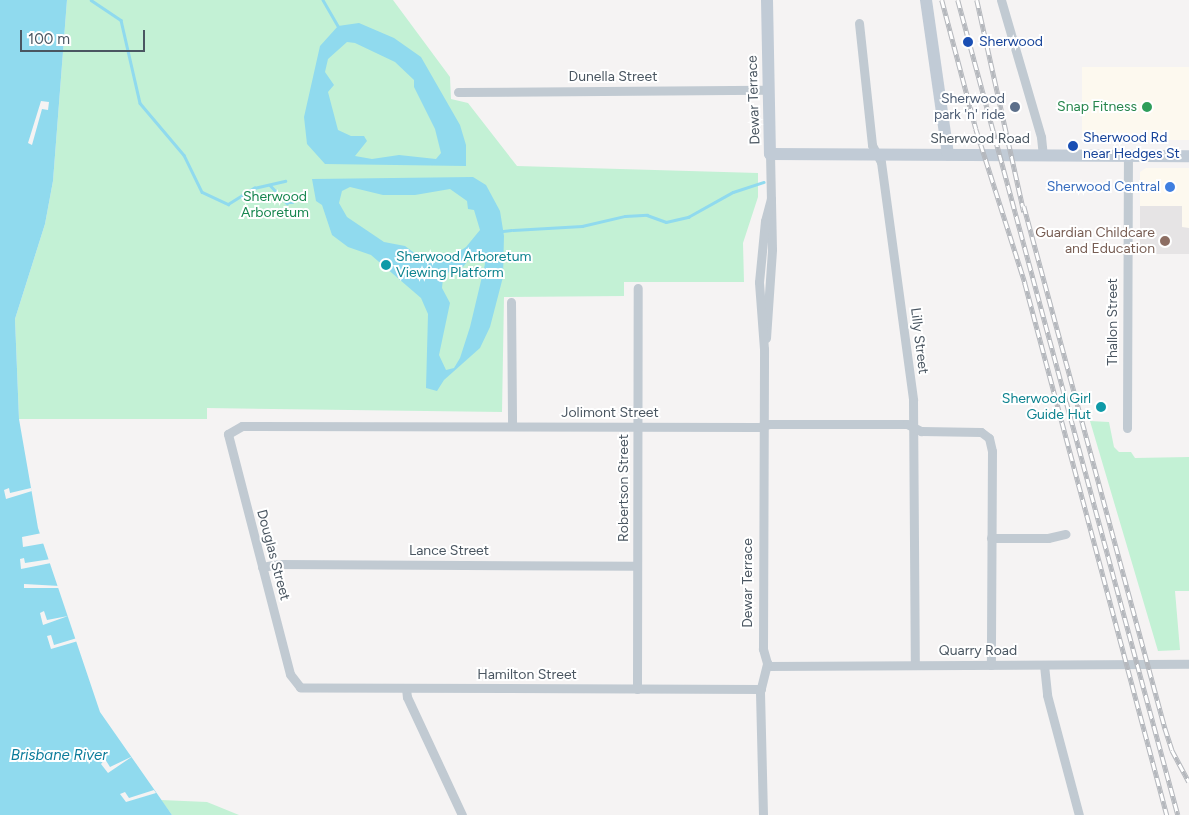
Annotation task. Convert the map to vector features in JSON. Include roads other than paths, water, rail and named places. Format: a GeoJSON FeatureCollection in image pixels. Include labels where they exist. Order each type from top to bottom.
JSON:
{"type":"FeatureCollection","features":[{"type":"Feature","properties":{"kind":"street","name":"Dewar Terrace"},"geometry":{"type":"LineString","coordinates":[[762,815],[761,689],[767,666],[763,651],[764,349],[771,277],[771,199],[767,90],[768,0]]}},
{"type":"Feature","properties":{"kind":"street"},"geometry":{"type":"LineString","coordinates":[[926,0],[948,154]]}},
{"type":"Feature","properties":{"kind":"street"},"geometry":{"type":"LineString","coordinates":[[1001,0],[1039,129],[1043,154]]}},
{"type":"Feature","properties":{"kind":"street","name":"Lilly Street"},"geometry":{"type":"LineString","coordinates":[[859,23],[872,146],[881,162],[914,428],[915,665]]}},
{"type":"Feature","properties":{"kind":"street","name":"Dunella Street"},"geometry":{"type":"LineString","coordinates":[[458,92],[767,90]]}},
{"type":"Feature","properties":{"kind":"street","name":"Sherwood Road"},"geometry":{"type":"LineString","coordinates":[[770,154],[1189,156]]}},
{"type":"Feature","properties":{"kind":"street","name":"Thallon Street"},"geometry":{"type":"LineString","coordinates":[[1127,428],[1128,155]]}},
{"type":"Feature","properties":{"kind":"street","name":"Robertson Street"},"geometry":{"type":"LineString","coordinates":[[637,689],[638,288]]}},
{"type":"Feature","properties":{"kind":"street"},"geometry":{"type":"LineString","coordinates":[[511,302],[512,426]]}},
{"type":"Feature","properties":{"kind":"street","name":"Jolimont Street"},"geometry":{"type":"LineString","coordinates":[[230,431],[242,426],[638,427],[907,424],[921,431],[977,430],[988,436],[992,446],[991,538]]}},
{"type":"Feature","properties":{"kind":"street","name":"Douglas Street"},"geometry":{"type":"LineString","coordinates":[[230,431],[229,443],[290,674],[295,684]]}},
{"type":"Feature","properties":{"kind":"street"},"geometry":{"type":"LineString","coordinates":[[991,665],[991,538],[1048,538],[1066,534]]}},
{"type":"Feature","properties":{"kind":"street","name":"Lance Street"},"geometry":{"type":"LineString","coordinates":[[262,567],[279,564],[637,566]]}},
{"type":"Feature","properties":{"kind":"street","name":"Quarry Road"},"geometry":{"type":"LineString","coordinates":[[767,666],[1189,664]]}},
{"type":"Feature","properties":{"kind":"street"},"geometry":{"type":"LineString","coordinates":[[1044,665],[1047,695],[1079,815]]}},
{"type":"Feature","properties":{"kind":"street","name":"Hamilton Street"},"geometry":{"type":"LineString","coordinates":[[295,684],[308,688],[761,689]]}},
{"type":"Feature","properties":{"kind":"street"},"geometry":{"type":"LineString","coordinates":[[406,688],[407,697],[462,815]]}},
{"type":"Feature","properties":{"kind":"water","name":"Brisbane River"},"geometry":{"type":"Polygon","coordinates":[[[0,0],[67,0],[53,181],[45,224],[15,319],[19,419],[38,528],[100,712],[172,815],[0,815],[0,0]]]}},
{"type":"Feature","properties":{"kind":"water"},"geometry":{"type":"Polygon","coordinates":[[[359,23],[394,38],[421,57],[460,125],[466,145],[466,166],[325,164],[307,144],[304,117],[320,46],[338,26],[359,23]],[[347,42],[328,59],[325,72],[334,85],[328,92],[338,130],[351,136],[364,136],[367,141],[355,156],[372,159],[399,155],[436,159],[441,153],[435,129],[414,87],[414,80],[395,62],[355,43],[347,42]]]}},
{"type":"Feature","properties":{"kind":"water"},"geometry":{"type":"Polygon","coordinates":[[[473,177],[486,185],[500,211],[504,236],[503,277],[490,327],[480,348],[444,380],[437,391],[426,388],[428,314],[421,298],[371,255],[348,247],[332,235],[322,205],[316,201],[312,179],[473,177]],[[350,187],[342,191],[339,203],[347,217],[384,242],[405,246],[428,263],[445,261],[466,247],[480,230],[474,210],[468,209],[467,201],[450,189],[415,195],[383,195],[350,187]],[[480,252],[474,253],[463,267],[451,270],[443,278],[442,288],[450,303],[439,355],[446,370],[454,368],[460,358],[470,327],[485,264],[484,254],[480,252]]]}},
{"type":"Feature","properties":{"kind":"waterway"},"geometry":{"type":"LineString","coordinates":[[91,0],[121,20],[140,103],[184,155],[202,192],[228,204],[254,188],[285,181]]}},
{"type":"Feature","properties":{"kind":"waterway"},"geometry":{"type":"LineString","coordinates":[[323,0],[338,26]]}},
{"type":"Feature","properties":{"kind":"waterway"},"geometry":{"type":"LineString","coordinates":[[513,230],[582,226],[625,216],[647,215],[666,222],[688,217],[733,192],[763,182]]}},
{"type":"Feature","properties":{"kind":"waterway"},"geometry":{"type":"LineString","coordinates":[[270,185],[287,203],[293,203]]}},
{"type":"Feature","properties":{"kind":"waterway"},"geometry":{"type":"LineString","coordinates":[[503,231],[511,230]]}},
{"type":"Feature","properties":{"kind":"railway"},"geometry":{"type":"LineString","coordinates":[[942,0],[976,129],[1025,283],[1167,815]]}},
{"type":"Feature","properties":{"kind":"railway"},"geometry":{"type":"LineString","coordinates":[[958,0],[1178,815]]}},
{"type":"Feature","properties":{"kind":"railway"},"geometry":{"type":"LineString","coordinates":[[977,0],[1024,212]]}},
{"type":"Feature","properties":{"kind":"railway"},"geometry":{"type":"LineString","coordinates":[[1024,206],[1165,728],[1172,750],[1189,782]]}},
{"type":"Feature","properties":{"kind":"place","name":"Sherwood"},"geometry":{"type":"Point","coordinates":[968,42]}},
{"type":"Feature","properties":{"kind":"place","name":"Sherwood park 'n' ride"},"geometry":{"type":"Point","coordinates":[1015,107]}},
{"type":"Feature","properties":{"kind":"place","name":"Snap Fitness"},"geometry":{"type":"Point","coordinates":[1147,107]}},
{"type":"Feature","properties":{"kind":"place","name":"Sherwood Rd near Hedges St"},"geometry":{"type":"Point","coordinates":[1073,146]}},
{"type":"Feature","properties":{"kind":"place","name":"Sherwood Central"},"geometry":{"type":"Point","coordinates":[1170,187]}},
{"type":"Feature","properties":{"kind":"place","name":"Guardian Childcare and Education"},"geometry":{"type":"Point","coordinates":[1165,241]}},
{"type":"Feature","properties":{"kind":"place","name":"Sherwood Arboretum Viewing Platform"},"geometry":{"type":"Point","coordinates":[386,265]}},
{"type":"Feature","properties":{"kind":"place","name":"Sherwood Girl Guide Hut"},"geometry":{"type":"Point","coordinates":[1101,407]}},
{"type":"Feature","properties":{"kind":"park label","name":"Sherwood Arboretum"},"geometry":{"type":"Point","coordinates":[275,206]}}]}
